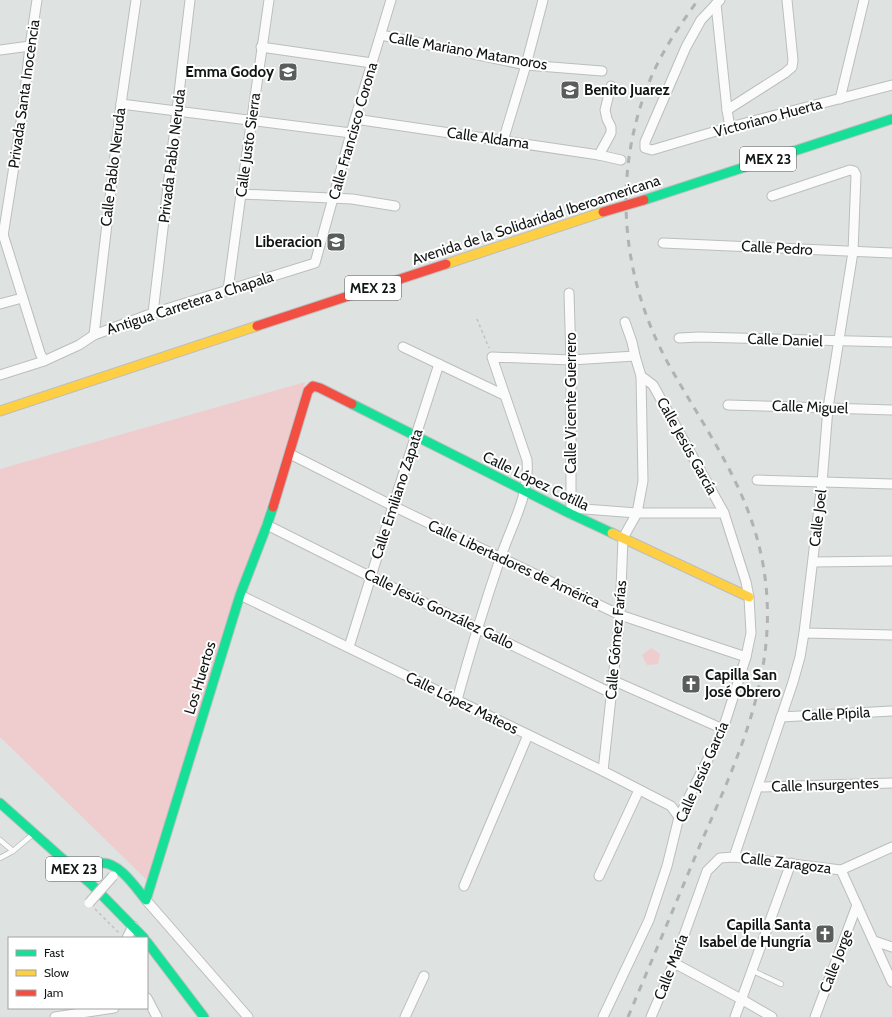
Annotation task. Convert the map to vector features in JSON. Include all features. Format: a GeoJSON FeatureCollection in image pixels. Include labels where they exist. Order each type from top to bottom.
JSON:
{"type":"FeatureCollection","features":[{"type":"Feature","properties":{"kind":"main road","name":"Avenida de la Solidaridad Iberoamericana"},"geometry":{"type":"LineString","coordinates":[[0,411],[603,212],[892,119]]}},
{"type":"Feature","properties":{"kind":"main road","name":"Calle López Cotilla"},"geometry":{"type":"LineString","coordinates":[[313,386],[320,388],[525,491],[571,511],[623,538],[749,597]]}},
{"type":"Feature","properties":{"kind":"main road","name":"Los Huertos"},"geometry":{"type":"LineString","coordinates":[[146,900],[240,595],[267,525],[290,454],[308,391],[313,386]]}},
{"type":"Feature","properties":{"kind":"main road","name":"MEX 23"},"geometry":{"type":"LineString","coordinates":[[0,803],[33,834],[79,873],[143,937]]}},
{"type":"Feature","properties":{"kind":"main road"},"geometry":{"type":"LineString","coordinates":[[79,873],[101,863],[112,864],[123,873],[146,900]]}},
{"type":"Feature","properties":{"kind":"main road"},"geometry":{"type":"LineString","coordinates":[[148,943],[204,1017]]}},
{"type":"Feature","properties":{"kind":"street","name":"Privada Santa Inocencia"},"geometry":{"type":"LineString","coordinates":[[3,236],[23,109],[37,0]]}},
{"type":"Feature","properties":{"kind":"street","name":"Calle Pablo Neruda"},"geometry":{"type":"LineString","coordinates":[[94,335],[121,104],[136,0]]}},
{"type":"Feature","properties":{"kind":"street","name":"Privada Pablo Neruda"},"geometry":{"type":"LineString","coordinates":[[153,312],[190,0]]}},
{"type":"Feature","properties":{"kind":"street","name":"Calle Justo Sierra"},"geometry":{"type":"LineString","coordinates":[[228,290],[261,47],[269,0]]}},
{"type":"Feature","properties":{"kind":"street","name":"Calle Francisco Corona"},"geometry":{"type":"LineString","coordinates":[[315,263],[355,119],[391,0]]}},
{"type":"Feature","properties":{"kind":"street"},"geometry":{"type":"LineString","coordinates":[[503,141],[526,65],[543,0]]}},
{"type":"Feature","properties":{"kind":"street"},"geometry":{"type":"LineString","coordinates":[[727,110],[792,67],[793,60],[787,0]]}},
{"type":"Feature","properties":{"kind":"street"},"geometry":{"type":"LineString","coordinates":[[840,99],[864,0]]}},
{"type":"Feature","properties":{"kind":"street"},"geometry":{"type":"LineString","coordinates":[[718,2],[727,110],[730,127]]}},
{"type":"Feature","properties":{"kind":"street","name":"Victoriano Huerta"},"geometry":{"type":"LineString","coordinates":[[718,2],[701,20],[686,47],[645,142],[645,148],[652,150],[730,127],[892,85]]}},
{"type":"Feature","properties":{"kind":"street","name":"Calle Mariano Matamoros"},"geometry":{"type":"LineString","coordinates":[[381,35],[526,65],[602,71]]}},
{"type":"Feature","properties":{"kind":"street"},"geometry":{"type":"LineString","coordinates":[[0,50],[30,46]]}},
{"type":"Feature","properties":{"kind":"street","name":"Calle Mariano Matamoros"},"geometry":{"type":"LineString","coordinates":[[261,47],[372,62]]}},
{"type":"Feature","properties":{"kind":"street"},"geometry":{"type":"LineString","coordinates":[[599,155],[611,133],[611,127],[607,119],[606,110],[611,86]]}},
{"type":"Feature","properties":{"kind":"street"},"geometry":{"type":"LineString","coordinates":[[121,104],[351,133]]}},
{"type":"Feature","properties":{"kind":"street","name":"Calle Aldama"},"geometry":{"type":"LineString","coordinates":[[355,119],[599,155],[621,160]]}},
{"type":"Feature","properties":{"kind":"street","name":"Calle Joel"},"geometry":{"type":"LineString","coordinates":[[734,857],[795,676],[804,633],[822,483],[828,408],[840,342],[853,252],[856,174],[854,171],[850,170],[772,196]]}},
{"type":"Feature","properties":{"kind":"street"},"geometry":{"type":"LineString","coordinates":[[241,194],[352,199],[395,206]]}},
{"type":"Feature","properties":{"kind":"street"},"geometry":{"type":"LineString","coordinates":[[0,225],[22,298],[44,361]]}},
{"type":"Feature","properties":{"kind":"street","name":"Calle Pedro"},"geometry":{"type":"LineString","coordinates":[[662,243],[892,253]]}},
{"type":"Feature","properties":{"kind":"street","name":"Antigua Carretera a Chapala"},"geometry":{"type":"LineString","coordinates":[[0,375],[44,361],[79,345],[94,335],[153,312],[315,263]]}},
{"type":"Feature","properties":{"kind":"street","name":"Calle Vicente Guerrero"},"geometry":{"type":"LineString","coordinates":[[569,293],[571,360],[571,511]]}},
{"type":"Feature","properties":{"kind":"street"},"geometry":{"type":"LineString","coordinates":[[0,304],[22,298]]}},
{"type":"Feature","properties":{"kind":"street","name":"Calle Gómez Farías"},"geometry":{"type":"LineString","coordinates":[[604,771],[612,680],[620,614],[623,538],[637,513],[643,481],[641,376],[625,322]]}},
{"type":"Feature","properties":{"kind":"street","name":"Calle Daniel"},"geometry":{"type":"LineString","coordinates":[[679,338],[699,336],[840,342],[892,342]]}},
{"type":"Feature","properties":{"kind":"street"},"geometry":{"type":"LineString","coordinates":[[403,347],[504,395]]}},
{"type":"Feature","properties":{"kind":"street"},"geometry":{"type":"LineString","coordinates":[[457,700],[477,627],[500,557],[525,491],[528,474],[527,460],[492,357],[571,360],[634,356]]}},
{"type":"Feature","properties":{"kind":"street","name":"Calle Emiliano Zapata"},"geometry":{"type":"LineString","coordinates":[[349,647],[439,364]]}},
{"type":"Feature","properties":{"kind":"street","name":"Calle Jesús García"},"geometry":{"type":"LineString","coordinates":[[603,1017],[649,920],[667,866],[679,817],[723,729],[746,657],[751,633],[749,597],[746,582],[724,513],[653,385],[641,376]]}},
{"type":"Feature","properties":{"kind":"street","name":"Calle Miguel"},"geometry":{"type":"LineString","coordinates":[[728,405],[892,410]]}},
{"type":"Feature","properties":{"kind":"street","name":"Calle Libertadores de América"},"geometry":{"type":"LineString","coordinates":[[290,454],[393,506],[620,614],[746,657]]}},
{"type":"Feature","properties":{"kind":"street"},"geometry":{"type":"LineString","coordinates":[[757,480],[892,484]]}},
{"type":"Feature","properties":{"kind":"street"},"geometry":{"type":"LineString","coordinates":[[571,511],[724,513]]}},
{"type":"Feature","properties":{"kind":"street","name":"Calle Jesús González Gallo"},"geometry":{"type":"LineString","coordinates":[[267,525],[371,577],[611,692]]}},
{"type":"Feature","properties":{"kind":"street"},"geometry":{"type":"LineString","coordinates":[[813,562],[892,561]]}},
{"type":"Feature","properties":{"kind":"street","name":"Calle López Mateos"},"geometry":{"type":"LineString","coordinates":[[240,595],[349,647],[528,736],[604,771],[671,806],[679,817]]}},
{"type":"Feature","properties":{"kind":"street"},"geometry":{"type":"LineString","coordinates":[[804,633],[892,635]]}},
{"type":"Feature","properties":{"kind":"street"},"geometry":{"type":"LineString","coordinates":[[612,680],[723,729]]}},
{"type":"Feature","properties":{"kind":"street","name":"Calle Pípila"},"geometry":{"type":"LineString","coordinates":[[781,717],[892,711]]}},
{"type":"Feature","properties":{"kind":"street"},"geometry":{"type":"LineString","coordinates":[[464,886],[528,736]]}},
{"type":"Feature","properties":{"kind":"street","name":"Calle Insurgentes"},"geometry":{"type":"LineString","coordinates":[[758,787],[892,783]]}},
{"type":"Feature","properties":{"kind":"street"},"geometry":{"type":"LineString","coordinates":[[598,876],[639,790]]}},
{"type":"Feature","properties":{"kind":"street","name":"Calle Zaragoza"},"geometry":{"type":"LineString","coordinates":[[724,857],[841,870],[892,847]]}},
{"type":"Feature","properties":{"kind":"street","name":"Calle María"},"geometry":{"type":"LineString","coordinates":[[651,1017],[674,963],[707,871],[720,858],[724,857]]}},
{"type":"Feature","properties":{"kind":"street"},"geometry":{"type":"LineString","coordinates":[[735,1017],[791,864]]}},
{"type":"Feature","properties":{"kind":"street"},"geometry":{"type":"LineString","coordinates":[[841,870],[892,982]]}},
{"type":"Feature","properties":{"kind":"street"},"geometry":{"type":"LineString","coordinates":[[89,903],[113,876]]}},
{"type":"Feature","properties":{"kind":"street"},"geometry":{"type":"LineString","coordinates":[[146,900],[248,1017]]}},
{"type":"Feature","properties":{"kind":"street","name":"Calle Jorge"},"geometry":{"type":"LineString","coordinates":[[815,1017],[857,905]]}},
{"type":"Feature","properties":{"kind":"street"},"geometry":{"type":"LineString","coordinates":[[128,937],[133,926]]}},
{"type":"Feature","properties":{"kind":"street"},"geometry":{"type":"LineString","coordinates":[[874,941],[892,947]]}},
{"type":"Feature","properties":{"kind":"street"},"geometry":{"type":"LineString","coordinates":[[674,963],[772,1017]]}},
{"type":"Feature","properties":{"kind":"street"},"geometry":{"type":"LineString","coordinates":[[405,1017],[424,976]]}},
{"type":"Feature","properties":{"kind":"street"},"geometry":{"type":"LineString","coordinates":[[148,1001],[157,1017]]}},
{"type":"Feature","properties":{"kind":"street"},"geometry":{"type":"LineString","coordinates":[[55,1017],[107,1009]]}},
{"type":"Feature","properties":{"kind":"lane"},"geometry":{"type":"LineString","coordinates":[[0,858],[13,851],[33,834]]}},
{"type":"Feature","properties":{"kind":"lane"},"geometry":{"type":"LineString","coordinates":[[0,840],[13,851]]}},
{"type":"Feature","properties":{"kind":"lane"},"geometry":{"type":"LineString","coordinates":[[752,970],[781,984]]}},
{"type":"Feature","properties":{"kind":"path"},"geometry":{"type":"LineString","coordinates":[[477,318],[492,357]]}},
{"type":"Feature","properties":{"kind":"path"},"geometry":{"type":"LineString","coordinates":[[89,903],[115,930]]}},
{"type":"Feature","properties":{"kind":"shaded area"},"geometry":{"type":"Polygon","coordinates":[[[305,382],[151,884],[0,737],[0,469],[305,382]]]}},
{"type":"Feature","properties":{"kind":"shaded area"},"geometry":{"type":"Polygon","coordinates":[[[651,648],[660,654],[658,664],[647,665],[642,655],[651,648]]]}},
{"type":"Feature","properties":{"kind":"railway"},"geometry":{"type":"LineString","coordinates":[[628,1017],[726,786],[748,726],[757,695],[767,632],[767,599],[763,565],[756,534],[733,476],[669,365],[653,332],[640,297],[632,262],[627,227],[626,191],[629,155],[637,120],[648,85],[658,62],[677,30],[698,0]]}},
{"type":"Feature","properties":{"kind":"traffic: fast"},"geometry":{"type":"LineString","coordinates":[[644,200],[892,119]]}},
{"type":"Feature","properties":{"kind":"traffic: fast"},"geometry":{"type":"LineString","coordinates":[[352,404],[571,514],[612,533]]}},
{"type":"Feature","properties":{"kind":"traffic: fast"},"geometry":{"type":"LineString","coordinates":[[79,873],[102,863],[108,864],[121,871],[146,900],[240,595],[273,507]]}},
{"type":"Feature","properties":{"kind":"traffic: fast"},"geometry":{"type":"LineString","coordinates":[[0,803],[92,885],[143,937]]}},
{"type":"Feature","properties":{"kind":"traffic: fast"},"geometry":{"type":"LineString","coordinates":[[148,943],[204,1017]]}},
{"type":"Feature","properties":{"kind":"traffic: slow"},"geometry":{"type":"LineString","coordinates":[[446,264],[603,212]]}},
{"type":"Feature","properties":{"kind":"traffic: slow"},"geometry":{"type":"LineString","coordinates":[[0,411],[257,326]]}},
{"type":"Feature","properties":{"kind":"traffic: slow"},"geometry":{"type":"LineString","coordinates":[[612,533],[749,597]]}},
{"type":"Feature","properties":{"kind":"traffic: jam"},"geometry":{"type":"LineString","coordinates":[[603,212],[644,200]]}},
{"type":"Feature","properties":{"kind":"traffic: jam"},"geometry":{"type":"LineString","coordinates":[[257,326],[446,264]]}},
{"type":"Feature","properties":{"kind":"traffic: jam"},"geometry":{"type":"LineString","coordinates":[[273,507],[308,391],[313,386],[320,388],[352,404]]}},
{"type":"Feature","properties":{"kind":"place","name":"Emma Godoy"},"geometry":{"type":"Point","coordinates":[288,72]}},
{"type":"Feature","properties":{"kind":"place","name":"Benito Juarez"},"geometry":{"type":"Point","coordinates":[570,90]}},
{"type":"Feature","properties":{"kind":"place","name":"Liberacion"},"geometry":{"type":"Point","coordinates":[336,242]}},
{"type":"Feature","properties":{"kind":"place","name":"Capilla San José Obrero"},"geometry":{"type":"Point","coordinates":[691,684]}},
{"type":"Feature","properties":{"kind":"place","name":"Capilla Santa Isabel de Hungría"},"geometry":{"type":"Point","coordinates":[825,934]}}]}
